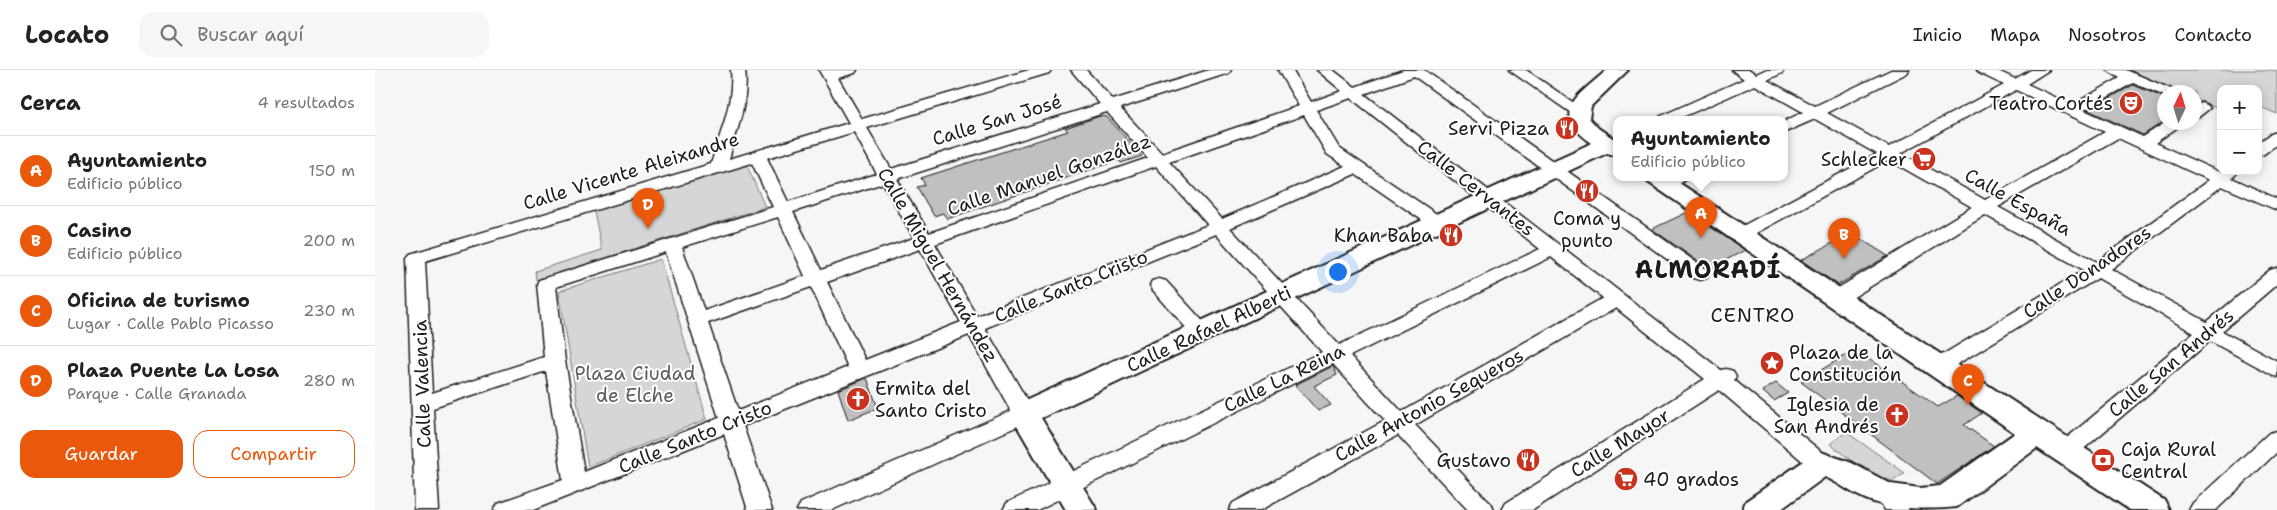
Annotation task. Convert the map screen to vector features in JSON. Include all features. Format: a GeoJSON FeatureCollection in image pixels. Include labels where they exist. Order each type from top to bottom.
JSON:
{"type":"FeatureCollection","features":[{"type":"Feature","properties":{"kind":"main road"},"geometry":{"type":"LineString","coordinates":[[1613,144],[1585,128],[1579,121],[1579,112],[1581,104],[1618,70]]}},
{"type":"Feature","properties":{"kind":"main road","name":"Calle Rafael Alberti"},"geometry":{"type":"LineString","coordinates":[[1024,414],[1490,199],[1613,145]]}},
{"type":"Feature","properties":{"kind":"main road"},"geometry":{"type":"LineString","coordinates":[[1670,181],[1741,234],[2154,510]]}},
{"type":"Feature","properties":{"kind":"main road","name":"Calle Miguel Hernández"},"geometry":{"type":"LineString","coordinates":[[1024,414],[1082,510]]}},
{"type":"Feature","properties":{"kind":"main road"},"geometry":{"type":"LineString","coordinates":[[1757,510],[1821,464],[1841,471],[1893,503],[1946,498],[2037,432]]}},
{"type":"Feature","properties":{"kind":"street"},"geometry":{"type":"LineString","coordinates":[[719,166],[733,118],[739,87],[738,70]]}},
{"type":"Feature","properties":{"kind":"street"},"geometry":{"type":"LineString","coordinates":[[827,73],[850,70]]}},
{"type":"Feature","properties":{"kind":"street","name":"Calle Vicente Aleixandre"},"geometry":{"type":"LineString","coordinates":[[416,258],[857,124],[1044,70]]}},
{"type":"Feature","properties":{"kind":"street"},"geometry":{"type":"LineString","coordinates":[[1078,70],[1399,424],[1482,510]]}},
{"type":"Feature","properties":{"kind":"street","name":"Calle San José"},"geometry":{"type":"LineString","coordinates":[[555,361],[546,284],[886,175],[1224,70]]}},
{"type":"Feature","properties":{"kind":"street"},"geometry":{"type":"LineString","coordinates":[[1285,70],[1333,151],[1355,168],[1438,223]]}},
{"type":"Feature","properties":{"kind":"street","name":"Calle Cervantes"},"geometry":{"type":"LineString","coordinates":[[1324,70],[1622,303]]}},
{"type":"Feature","properties":{"kind":"street"},"geometry":{"type":"LineString","coordinates":[[1416,70],[1700,274]]}},
{"type":"Feature","properties":{"kind":"street","name":"Calle Manuel González"},"geometry":{"type":"LineString","coordinates":[[697,320],[1416,70]]}},
{"type":"Feature","properties":{"kind":"street"},"geometry":{"type":"LineString","coordinates":[[1515,70],[1579,112]]}},
{"type":"Feature","properties":{"kind":"street","name":"Calle España"},"geometry":{"type":"LineString","coordinates":[[1739,70],[2277,370]]}},
{"type":"Feature","properties":{"kind":"street"},"geometry":{"type":"LineString","coordinates":[[1673,116],[1777,70]]}},
{"type":"Feature","properties":{"kind":"street"},"geometry":{"type":"LineString","coordinates":[[1788,126],[1902,70]]}},
{"type":"Feature","properties":{"kind":"street"},"geometry":{"type":"LineString","coordinates":[[1985,70],[2144,143],[2217,171]]}},
{"type":"Feature","properties":{"kind":"street"},"geometry":{"type":"LineString","coordinates":[[1741,234],[2042,70]]}},
{"type":"Feature","properties":{"kind":"street"},"geometry":{"type":"LineString","coordinates":[[2114,70],[2157,88]]}},
{"type":"Feature","properties":{"kind":"street","name":"Calle Miguel Hernández"},"geometry":{"type":"LineString","coordinates":[[827,73],[1024,414]]}},
{"type":"Feature","properties":{"kind":"street"},"geometry":{"type":"LineString","coordinates":[[2073,110],[2131,78]]}},
{"type":"Feature","properties":{"kind":"street"},"geometry":{"type":"LineString","coordinates":[[2144,143],[2165,130]]}},
{"type":"Feature","properties":{"kind":"street"},"geometry":{"type":"LineString","coordinates":[[1837,298],[1985,207],[2118,131]]}},
{"type":"Feature","properties":{"kind":"street"},"geometry":{"type":"LineString","coordinates":[[2262,148],[2277,137]]}},
{"type":"Feature","properties":{"kind":"street"},"geometry":{"type":"LineString","coordinates":[[757,155],[860,371]]}},
{"type":"Feature","properties":{"kind":"street","name":"Calle Santo Cristo"},"geometry":{"type":"LineString","coordinates":[[506,510],[575,485],[860,371],[1218,226],[1355,168]]}},
{"type":"Feature","properties":{"kind":"street"},"geometry":{"type":"LineString","coordinates":[[2226,175],[2277,205]]}},
{"type":"Feature","properties":{"kind":"street","name":"Calle Donadores"},"geometry":{"type":"LineString","coordinates":[[1939,366],[2098,270],[2226,175]]}},
{"type":"Feature","properties":{"kind":"street"},"geometry":{"type":"LineString","coordinates":[[672,244],[760,510]]}},
{"type":"Feature","properties":{"kind":"street","name":"Calle La Reina"},"geometry":{"type":"LineString","coordinates":[[1015,510],[1334,353],[1554,249]]}},
{"type":"Feature","properties":{"kind":"street","name":"Calle Valencia"},"geometry":{"type":"LineString","coordinates":[[416,258],[427,510]]}},
{"type":"Feature","properties":{"kind":"street","name":"Calle San Andrés"},"geometry":{"type":"LineString","coordinates":[[2065,452],[2277,274]]}},
{"type":"Feature","properties":{"kind":"street"},"geometry":{"type":"LineString","coordinates":[[1159,285],[1202,333]]}},
{"type":"Feature","properties":{"kind":"street"},"geometry":{"type":"LineString","coordinates":[[1622,303],[1723,378],[1821,464]]}},
{"type":"Feature","properties":{"kind":"street","name":"Calle Antonio Sequeros"},"geometry":{"type":"LineString","coordinates":[[1241,510],[1622,303]]}},
{"type":"Feature","properties":{"kind":"street"},"geometry":{"type":"LineString","coordinates":[[423,404],[555,361],[575,485]]}},
{"type":"Feature","properties":{"kind":"street","name":"Calle Mayor"},"geometry":{"type":"LineString","coordinates":[[1513,510],[1723,378]]}},
{"type":"Feature","properties":{"kind":"street","name":"Calle Rafael Alberti"},"geometry":{"type":"LineString","coordinates":[[809,510],[1024,414]]}},
{"type":"Feature","properties":{"kind":"street"},"geometry":{"type":"LineString","coordinates":[[2201,510],[2277,439]]}},
{"type":"Feature","properties":{"kind":"green space"},"geometry":{"type":"Polygon","coordinates":[[[2125,70],[2277,71],[2277,114],[2262,108],[2262,85],[2217,85],[2217,108],[2202,102],[2202,85],[2162,85],[2125,70]]]}},
{"type":"Feature","properties":{"kind":"green space"},"geometry":{"type":"Polygon","coordinates":[[[746,163],[765,207],[536,280],[535,271],[602,250],[593,207],[746,163]]]}},
{"type":"Feature","properties":{"kind":"green space","name":"Plaza Ciudad de Elche"},"geometry":{"type":"Polygon","coordinates":[[[661,259],[707,419],[588,467],[559,291],[661,259]]]}},
{"type":"Feature","properties":{"kind":"green space"},"geometry":{"type":"Polygon","coordinates":[[[1846,432],[1905,473],[1893,481],[1870,475],[1830,444],[1846,432]]]}},
{"type":"Feature","properties":{"kind":"building","name":"Teatro Cortés"},"geometry":{"type":"Polygon","coordinates":[[[2133,85],[2157,95],[2157,126],[2143,135],[2088,110],[2133,85]]]}},
{"type":"Feature","properties":{"kind":"building"},"geometry":{"type":"Polygon","coordinates":[[[1100,116],[1107,117],[1142,156],[1121,163],[1119,160],[947,219],[943,213],[934,216],[917,187],[925,185],[921,178],[1068,131],[1065,128],[1100,116]]]}},
{"type":"Feature","properties":{"kind":"building"},"geometry":{"type":"Polygon","coordinates":[[[1688,212],[1745,250],[1709,269],[1652,229],[1688,212]]]}},
{"type":"Feature","properties":{"kind":"building"},"geometry":{"type":"Polygon","coordinates":[[[1851,233],[1888,256],[1838,285],[1801,260],[1851,233]]]}},
{"type":"Feature","properties":{"kind":"building","name":"Iglesia de San Andrés"},"geometry":{"type":"Polygon","coordinates":[[[1856,349],[1938,407],[1957,396],[1982,413],[1964,425],[1994,446],[1937,484],[1801,382],[1856,349]]]}},
{"type":"Feature","properties":{"kind":"building"},"geometry":{"type":"Polygon","coordinates":[[[1333,366],[1337,375],[1314,386],[1331,405],[1318,411],[1295,385],[1333,366]]]}},
{"type":"Feature","properties":{"kind":"building","name":"Ermita del Santo Cristo"},"geometry":{"type":"Polygon","coordinates":[[[867,378],[878,408],[848,420],[838,390],[867,378]]]}},
{"type":"Feature","properties":{"kind":"building"},"geometry":{"type":"Polygon","coordinates":[[[1776,383],[1788,393],[1774,401],[1762,391],[1776,383]]]}},
{"type":"Feature","properties":{"kind":"place","name":"Teatro Cortés"},"geometry":{"type":"Point","coordinates":[2131,103]}},
{"type":"Feature","properties":{"kind":"place","name":"Servi Pizza"},"geometry":{"type":"Point","coordinates":[1567,128]}},
{"type":"Feature","properties":{"kind":"place","name":"Schlecker"},"geometry":{"type":"Point","coordinates":[1924,159]}},
{"type":"Feature","properties":{"kind":"place","name":"Coma y punto"},"geometry":{"type":"Point","coordinates":[1587,191]}},
{"type":"Feature","properties":{"kind":"place","name":"Plaza Puente La Losa"},"geometry":{"type":"Point","coordinates":[648,229]}},
{"type":"Feature","properties":{"kind":"place","name":"Khan Baba"},"geometry":{"type":"Point","coordinates":[1451,235]}},
{"type":"Feature","properties":{"kind":"place","name":"Ayuntamiento"},"geometry":{"type":"Point","coordinates":[1701,238]}},
{"type":"Feature","properties":{"kind":"place","name":"Casino"},"geometry":{"type":"Point","coordinates":[1844,259]}},
{"type":"Feature","properties":{"kind":"place","name":"Plaza de la Constitución"},"geometry":{"type":"Point","coordinates":[1772,363]}},
{"type":"Feature","properties":{"kind":"place","name":"Ermita del Santo Cristo"},"geometry":{"type":"Point","coordinates":[858,399]}},
{"type":"Feature","properties":{"kind":"place","name":"Oficina de turismo"},"geometry":{"type":"Point","coordinates":[1968,405]}},
{"type":"Feature","properties":{"kind":"place","name":"Iglesia de San Andrés"},"geometry":{"type":"Point","coordinates":[1897,415]}},
{"type":"Feature","properties":{"kind":"place","name":"Gustavo"},"geometry":{"type":"Point","coordinates":[1528,460]}},
{"type":"Feature","properties":{"kind":"place","name":"Caja Rural Central"},"geometry":{"type":"Point","coordinates":[2103,460]}},
{"type":"Feature","properties":{"kind":"place","name":"40 grados"},"geometry":{"type":"Point","coordinates":[1626,479]}},
{"type":"Feature","properties":{"kind":"district","name":"ALMORADÍ"},"geometry":{"type":"Point","coordinates":[1708,270]}},
{"type":"Feature","properties":{"kind":"district","name":"CENTRO"},"geometry":{"type":"Point","coordinates":[1753,315]}}]}
